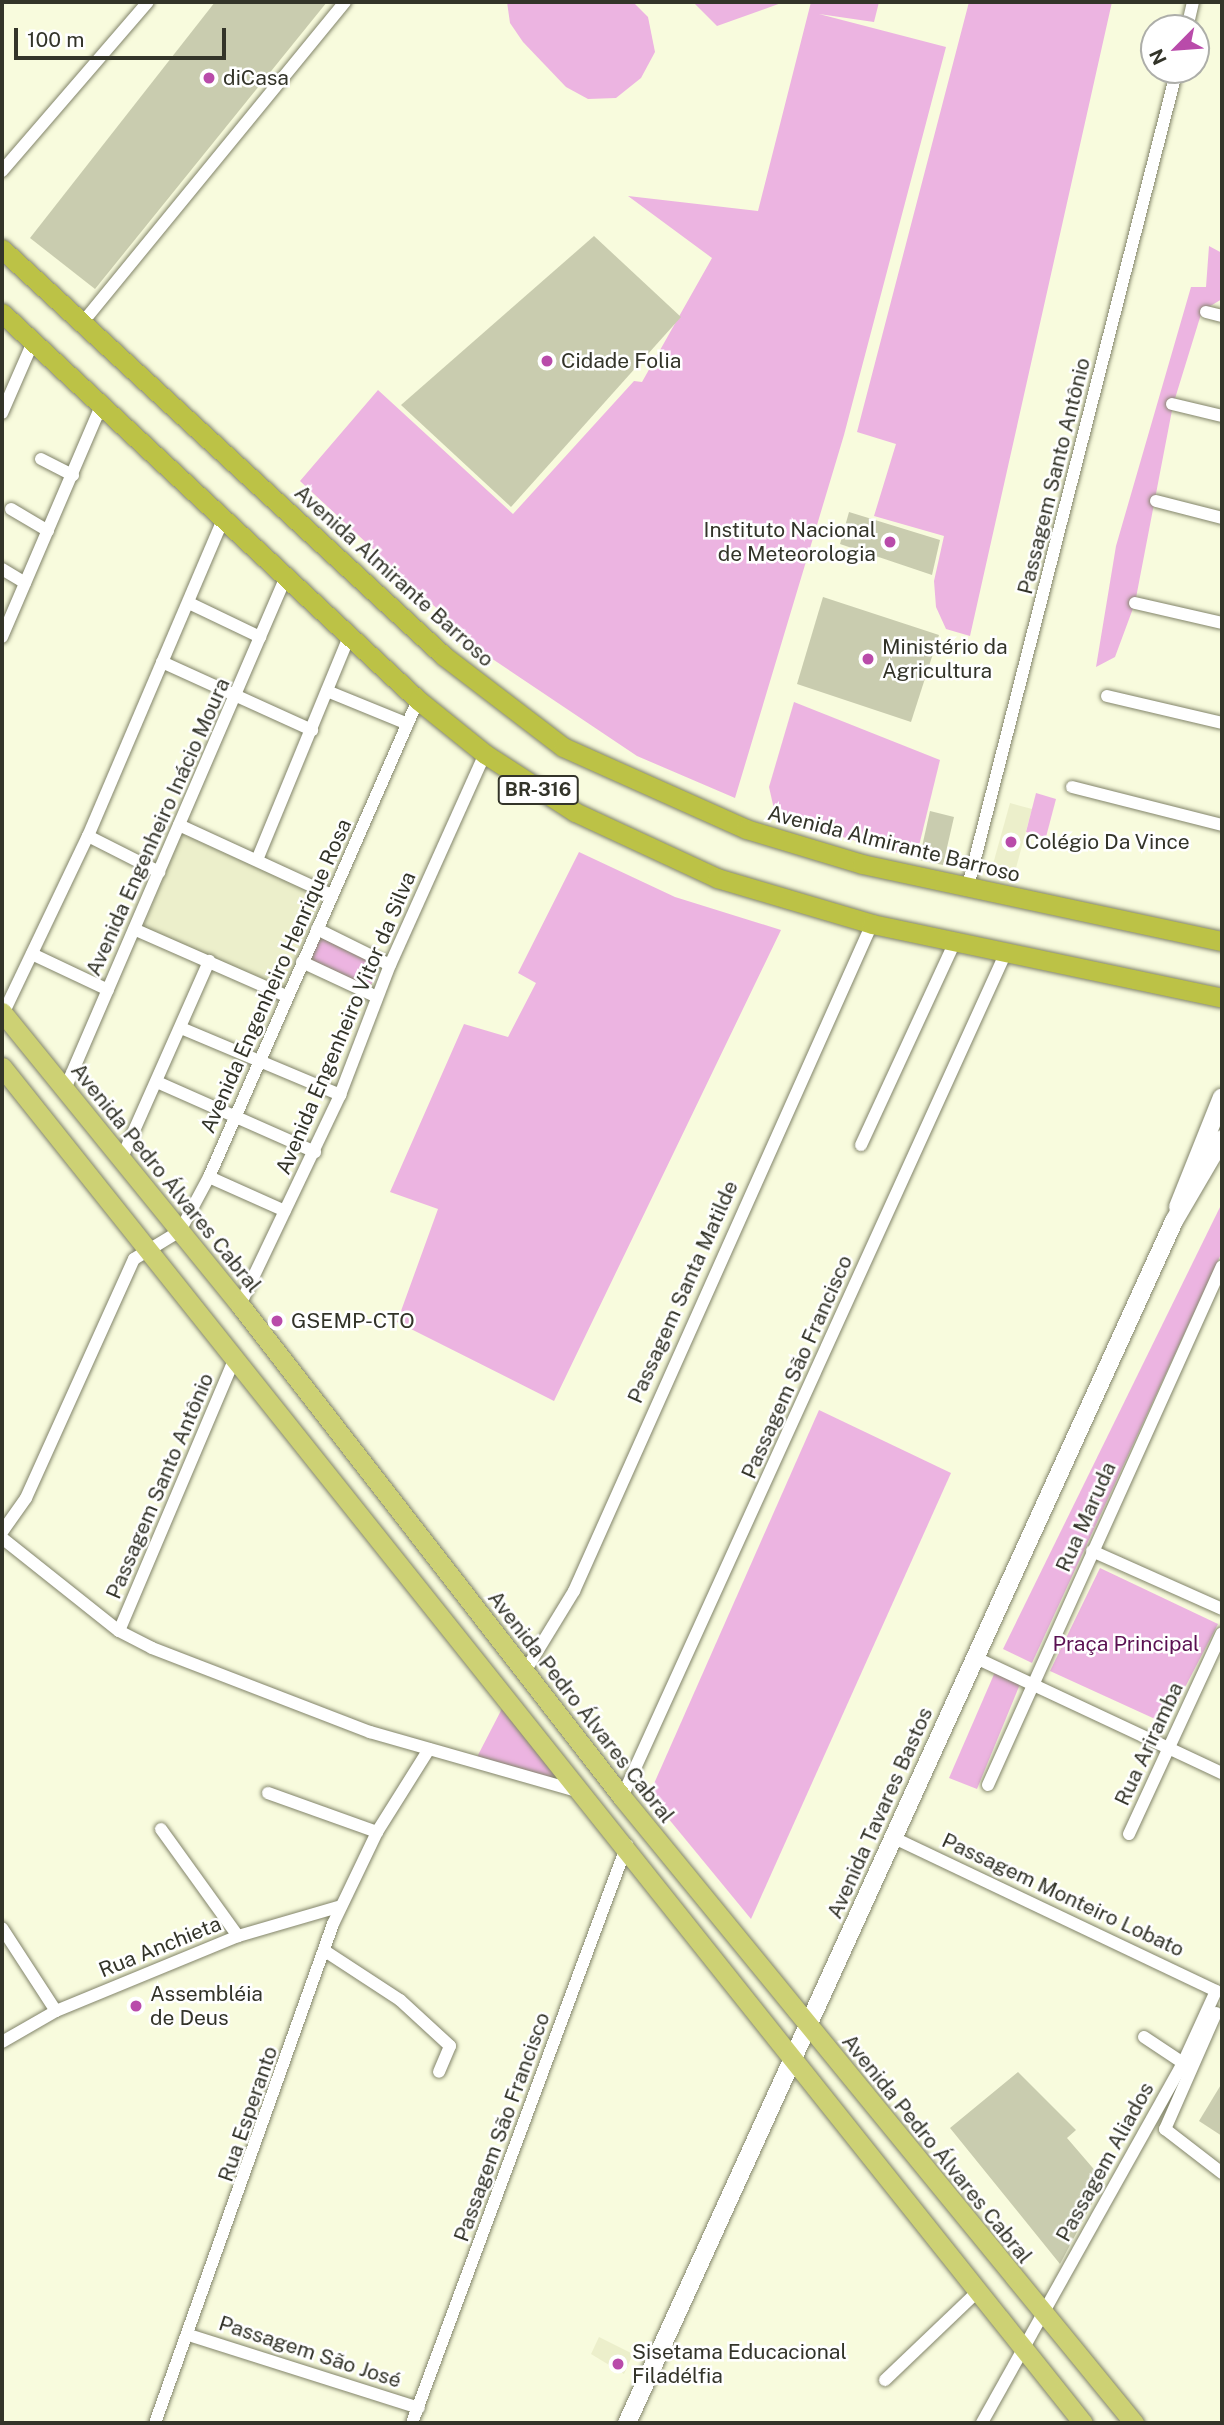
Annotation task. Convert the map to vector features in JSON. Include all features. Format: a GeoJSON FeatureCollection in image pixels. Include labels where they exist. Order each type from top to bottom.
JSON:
{"type":"FeatureCollection","features":[{"type":"Feature","properties":{"kind":"highway","name":"Avenida Almirante Barroso"},"geometry":{"type":"LineString","coordinates":[[2,249],[444,656],[564,747],[746,829],[967,890],[1222,941]]}},
{"type":"Feature","properties":{"kind":"highway","name":"BR-316"},"geometry":{"type":"LineString","coordinates":[[2,313],[418,700],[485,754],[575,812],[717,878],[872,924],[1222,998]]}},
{"type":"Feature","properties":{"kind":"main road","name":"Avenida Pedro Álvares Cabral"},"geometry":{"type":"LineString","coordinates":[[2,1013],[240,1305],[622,1797],[1042,2315],[1134,2423]]}},
{"type":"Feature","properties":{"kind":"main road"},"geometry":{"type":"LineString","coordinates":[[2,1067],[236,1356],[583,1793],[627,1844],[1083,2423]]}},
{"type":"Feature","properties":{"kind":"main road","name":"Avenida Tavares Bastos"},"geometry":{"type":"LineString","coordinates":[[627,2423],[794,2055],[810,2027],[892,1837],[1174,1221],[1222,1097]]}},
{"type":"Feature","properties":{"kind":"main road","name":"Avenida Tavares Bastos"},"geometry":{"type":"LineString","coordinates":[[1174,1221],[1222,1139]]}},
{"type":"Feature","properties":{"kind":"street"},"geometry":{"type":"LineString","coordinates":[[2,171],[148,2]]}},
{"type":"Feature","properties":{"kind":"street"},"geometry":{"type":"LineString","coordinates":[[83,322],[345,2]]}},
{"type":"Feature","properties":{"kind":"street","name":"Passagem Santo Antônio"},"geometry":{"type":"LineString","coordinates":[[967,890],[1173,84]]}},
{"type":"Feature","properties":{"kind":"street"},"geometry":{"type":"LineString","coordinates":[[1206,312],[1222,316]]}},
{"type":"Feature","properties":{"kind":"street"},"geometry":{"type":"LineString","coordinates":[[2,413],[33,342]]}},
{"type":"Feature","properties":{"kind":"street"},"geometry":{"type":"LineString","coordinates":[[1172,404],[1222,416]]}},
{"type":"Feature","properties":{"kind":"street"},"geometry":{"type":"LineString","coordinates":[[2,636],[101,406]]}},
{"type":"Feature","properties":{"kind":"street"},"geometry":{"type":"LineString","coordinates":[[41,459],[73,475]]}},
{"type":"Feature","properties":{"kind":"street"},"geometry":{"type":"LineString","coordinates":[[1156,501],[1222,517]]}},
{"type":"Feature","properties":{"kind":"street"},"geometry":{"type":"LineString","coordinates":[[10,509],[48,531]]}},
{"type":"Feature","properties":{"kind":"street"},"geometry":{"type":"LineString","coordinates":[[2,1013],[88,836],[223,520]]}},
{"type":"Feature","properties":{"kind":"street"},"geometry":{"type":"LineString","coordinates":[[2,569],[25,583]]}},
{"type":"Feature","properties":{"kind":"street","name":"Avenida Engenheiro Inácio Moura"},"geometry":{"type":"LineString","coordinates":[[65,1089],[237,696],[285,579]]}},
{"type":"Feature","properties":{"kind":"street"},"geometry":{"type":"LineString","coordinates":[[189,603],[260,637]]}},
{"type":"Feature","properties":{"kind":"street"},"geometry":{"type":"LineString","coordinates":[[1135,603],[1222,623]]}},
{"type":"Feature","properties":{"kind":"street"},"geometry":{"type":"LineString","coordinates":[[257,860],[349,637]]}},
{"type":"Feature","properties":{"kind":"street"},"geometry":{"type":"LineString","coordinates":[[162,662],[312,730]]}},
{"type":"Feature","properties":{"kind":"street"},"geometry":{"type":"LineString","coordinates":[[327,691],[408,724]]}},
{"type":"Feature","properties":{"kind":"street"},"geometry":{"type":"LineString","coordinates":[[1107,696],[1222,723]]}},
{"type":"Feature","properties":{"kind":"street","name":"Avenida Engenheiro Henrique Rosa"},"geometry":{"type":"LineString","coordinates":[[180,1231],[209,1177],[286,996],[418,700]]}},
{"type":"Feature","properties":{"kind":"street","name":"Avenida Engenheiro Vitor da Silva"},"geometry":{"type":"LineString","coordinates":[[240,1305],[315,1152],[390,965],[485,754]]}},
{"type":"Feature","properties":{"kind":"street"},"geometry":{"type":"LineString","coordinates":[[1072,787],[1222,825]]}},
{"type":"Feature","properties":{"kind":"street"},"geometry":{"type":"LineString","coordinates":[[179,825],[331,895]]}},
{"type":"Feature","properties":{"kind":"street"},"geometry":{"type":"LineString","coordinates":[[88,836],[159,872]]}},
{"type":"Feature","properties":{"kind":"street","name":"Passagem Santa Matilde"},"geometry":{"type":"LineString","coordinates":[[524,1673],[574,1591],[872,924]]}},
{"type":"Feature","properties":{"kind":"street"},"geometry":{"type":"LineString","coordinates":[[317,929],[390,965]]}},
{"type":"Feature","properties":{"kind":"street"},"geometry":{"type":"LineString","coordinates":[[136,930],[286,996]]}},
{"type":"Feature","properties":{"kind":"street"},"geometry":{"type":"LineString","coordinates":[[861,1145],[955,942]]}},
{"type":"Feature","properties":{"kind":"street","name":"Passagem São Francisco"},"geometry":{"type":"LineString","coordinates":[[622,1797],[1006,952]]}},
{"type":"Feature","properties":{"kind":"street"},"geometry":{"type":"LineString","coordinates":[[32,954],[108,990]]}},
{"type":"Feature","properties":{"kind":"street"},"geometry":{"type":"LineString","coordinates":[[121,1160],[209,961]]}},
{"type":"Feature","properties":{"kind":"street"},"geometry":{"type":"LineString","coordinates":[[302,962],[377,997]]}},
{"type":"Feature","properties":{"kind":"street"},"geometry":{"type":"LineString","coordinates":[[181,1028],[340,1095]]}},
{"type":"Feature","properties":{"kind":"street"},"geometry":{"type":"LineString","coordinates":[[157,1082],[315,1152]]}},
{"type":"Feature","properties":{"kind":"street"},"geometry":{"type":"LineString","coordinates":[[209,1177],[285,1211]]}},
{"type":"Feature","properties":{"kind":"street"},"geometry":{"type":"LineString","coordinates":[[180,1231],[148,1248],[121,1283],[26,1497],[2,1535],[119,1631],[311,1712],[583,1793]]}},
{"type":"Feature","properties":{"kind":"street","name":"Rua Maruda"},"geometry":{"type":"LineString","coordinates":[[988,1785],[1222,1266]]}},
{"type":"Feature","properties":{"kind":"street","name":"Passagem Santo Antônio"},"geometry":{"type":"LineString","coordinates":[[119,1631],[236,1356]]}},
{"type":"Feature","properties":{"kind":"street"},"geometry":{"type":"LineString","coordinates":[[1092,1550],[1222,1609]]}},
{"type":"Feature","properties":{"kind":"street","name":"Rua Ariramba"},"geometry":{"type":"LineString","coordinates":[[1129,1833],[1222,1633]]}},
{"type":"Feature","properties":{"kind":"street"},"geometry":{"type":"LineString","coordinates":[[974,1657],[1222,1773]]}},
{"type":"Feature","properties":{"kind":"street","name":"Rua Esperanto"},"geometry":{"type":"LineString","coordinates":[[155,2423],[189,2335],[341,1906],[377,1832],[429,1749]]}},
{"type":"Feature","properties":{"kind":"street"},"geometry":{"type":"LineString","coordinates":[[268,1793],[377,1832]]}},
{"type":"Feature","properties":{"kind":"street"},"geometry":{"type":"LineString","coordinates":[[162,1829],[238,1936]]}},
{"type":"Feature","properties":{"kind":"street","name":"Passagem Monteiro Lobato"},"geometry":{"type":"LineString","coordinates":[[892,1837],[1219,1995]]}},
{"type":"Feature","properties":{"kind":"street","name":"Passagem São Francisco"},"geometry":{"type":"LineString","coordinates":[[412,2423],[627,1844]]}},
{"type":"Feature","properties":{"kind":"street","name":"Rua Anchieta"},"geometry":{"type":"LineString","coordinates":[[2,2042],[55,2011],[238,1936],[341,1906]]}},
{"type":"Feature","properties":{"kind":"street"},"geometry":{"type":"LineString","coordinates":[[2,1928],[55,2011]]}},
{"type":"Feature","properties":{"kind":"street"},"geometry":{"type":"LineString","coordinates":[[325,1951],[379,1984],[450,2046],[439,2072]]}},
{"type":"Feature","properties":{"kind":"street"},"geometry":{"type":"LineString","coordinates":[[1219,1995],[1165,2129],[1222,2173]]}},
{"type":"Feature","properties":{"kind":"street","name":"Passagem Aliados"},"geometry":{"type":"LineString","coordinates":[[982,2423],[1219,1995]]}},
{"type":"Feature","properties":{"kind":"street"},"geometry":{"type":"LineString","coordinates":[[1144,2037],[1183,2063]]}},
{"type":"Feature","properties":{"kind":"street"},"geometry":{"type":"LineString","coordinates":[[885,2380],[978,2291]]}},
{"type":"Feature","properties":{"kind":"street","name":"Passagem São José"},"geometry":{"type":"LineString","coordinates":[[189,2335],[419,2407]]}},
{"type":"Feature","properties":{"kind":"shaded area","name":"Colégio Da Vince"},"geometry":{"type":"Polygon","coordinates":[[[1010,803],[1032,809],[1013,879],[990,875],[1010,803]]]}},
{"type":"Feature","properties":{"kind":"shaded area"},"geometry":{"type":"Polygon","coordinates":[[[182,834],[322,897],[283,990],[143,927],[182,834]]]}},
{"type":"Feature","properties":{"kind":"shaded area","name":"Sisetama Educacional Filadélfia"},"geometry":{"type":"Polygon","coordinates":[[[599,2337],[633,2354],[624,2374],[591,2354],[599,2337]]]}},
{"type":"Feature","properties":{"kind":"green space"},"geometry":{"type":"Polygon","coordinates":[[[507,2],[633,2],[648,17],[655,52],[641,78],[616,98],[588,99],[566,87],[523,42],[510,23],[507,2]]]}},
{"type":"Feature","properties":{"kind":"green space"},"geometry":{"type":"Polygon","coordinates":[[[693,2],[784,2],[717,26],[693,2]]]}},
{"type":"Feature","properties":{"kind":"green space"},"geometry":{"type":"Polygon","coordinates":[[[811,2],[879,2],[874,22],[819,14],[946,47],[844,435],[735,798],[637,756],[488,656],[300,481],[378,390],[513,514],[634,381],[642,382],[712,258],[628,196],[758,211],[811,2]]]}},
{"type":"Feature","properties":{"kind":"green space"},"geometry":{"type":"Polygon","coordinates":[[[969,2],[1112,2],[970,636],[946,629],[936,607],[934,581],[944,536],[874,516],[896,444],[857,432],[969,2]]]}},
{"type":"Feature","properties":{"kind":"green space"},"geometry":{"type":"Polygon","coordinates":[[[1209,246],[1222,253],[1222,299],[1202,311],[1173,405],[1135,603],[1115,657],[1096,667],[1116,546],[1191,287],[1206,287],[1209,246]]]}},
{"type":"Feature","properties":{"kind":"green space"},"geometry":{"type":"Polygon","coordinates":[[[794,702],[940,760],[916,858],[776,818],[769,787],[794,702]]]}},
{"type":"Feature","properties":{"kind":"green space"},"geometry":{"type":"Polygon","coordinates":[[[1036,793],[1056,799],[1046,837],[1026,832],[1036,793]]]}},
{"type":"Feature","properties":{"kind":"green space"},"geometry":{"type":"Polygon","coordinates":[[[579,852],[675,897],[781,930],[554,1401],[397,1322],[438,1209],[390,1192],[464,1024],[508,1037],[536,983],[518,973],[579,852]]]}},
{"type":"Feature","properties":{"kind":"green space"},"geometry":{"type":"Polygon","coordinates":[[[318,936],[379,965],[370,988],[309,960],[318,936]]]}},
{"type":"Feature","properties":{"kind":"green space"},"geometry":{"type":"Polygon","coordinates":[[[1222,1203],[1222,1252],[1032,1663],[1003,1649],[1222,1203]]]}},
{"type":"Feature","properties":{"kind":"green space"},"geometry":{"type":"Polygon","coordinates":[[[819,1410],[951,1473],[751,1919],[649,1795],[819,1410]]]}},
{"type":"Feature","properties":{"kind":"green space","name":"Praça Principal"},"geometry":{"type":"Polygon","coordinates":[[[1100,1568],[1218,1624],[1166,1724],[1050,1671],[1100,1568]]]}},
{"type":"Feature","properties":{"kind":"green space"},"geometry":{"type":"Polygon","coordinates":[[[995,1672],[1020,1684],[977,1789],[949,1778],[995,1672]]]}},
{"type":"Feature","properties":{"kind":"green space"},"geometry":{"type":"Polygon","coordinates":[[[508,1697],[584,1793],[477,1757],[508,1697]]]}},
{"type":"Feature","properties":{"kind":"building","name":"diCasa"},"geometry":{"type":"Polygon","coordinates":[[[215,2],[327,2],[95,289],[30,238],[215,2]]]}},
{"type":"Feature","properties":{"kind":"building","name":"Cidade Folia"},"geometry":{"type":"Polygon","coordinates":[[[594,236],[681,317],[511,507],[401,405],[594,236]]]}},
{"type":"Feature","properties":{"kind":"building","name":"Instituto Nacional de Meteorologia"},"geometry":{"type":"Polygon","coordinates":[[[849,512],[940,540],[932,575],[840,544],[849,512]]]}},
{"type":"Feature","properties":{"kind":"building","name":"Ministério da Agricultura"},"geometry":{"type":"Polygon","coordinates":[[[823,597],[939,635],[911,722],[797,684],[823,597]]]}},
{"type":"Feature","properties":{"kind":"building"},"geometry":{"type":"Polygon","coordinates":[[[930,811],[954,817],[943,865],[919,860],[930,811]]]}},
{"type":"Feature","properties":{"kind":"building"},"geometry":{"type":"Polygon","coordinates":[[[1018,2072],[1076,2130],[1067,2138],[1104,2181],[1060,2264],[950,2128],[1018,2072]]]}},
{"type":"Feature","properties":{"kind":"building"},"geometry":{"type":"Polygon","coordinates":[[[1222,2083],[1222,2136],[1199,2121],[1222,2083]]]}},
{"type":"Feature","properties":{"kind":"place","name":"diCasa"},"geometry":{"type":"Point","coordinates":[209,78]}},
{"type":"Feature","properties":{"kind":"place","name":"Cidade Folia"},"geometry":{"type":"Point","coordinates":[547,361]}},
{"type":"Feature","properties":{"kind":"place","name":"Instituto Nacional de Meteorologia"},"geometry":{"type":"Point","coordinates":[890,542]}},
{"type":"Feature","properties":{"kind":"place","name":"Ministério da Agricultura"},"geometry":{"type":"Point","coordinates":[868,659]}},
{"type":"Feature","properties":{"kind":"place","name":"Colégio Da Vince"},"geometry":{"type":"Point","coordinates":[1011,842]}},
{"type":"Feature","properties":{"kind":"place","name":"GSEMP-CTO"},"geometry":{"type":"Point","coordinates":[277,1321]}},
{"type":"Feature","properties":{"kind":"place","name":"Assembléia de Deus"},"geometry":{"type":"Point","coordinates":[136,2006]}},
{"type":"Feature","properties":{"kind":"place","name":"Sisetama Educacional Filadélfia"},"geometry":{"type":"Point","coordinates":[618,2364]}}]}
